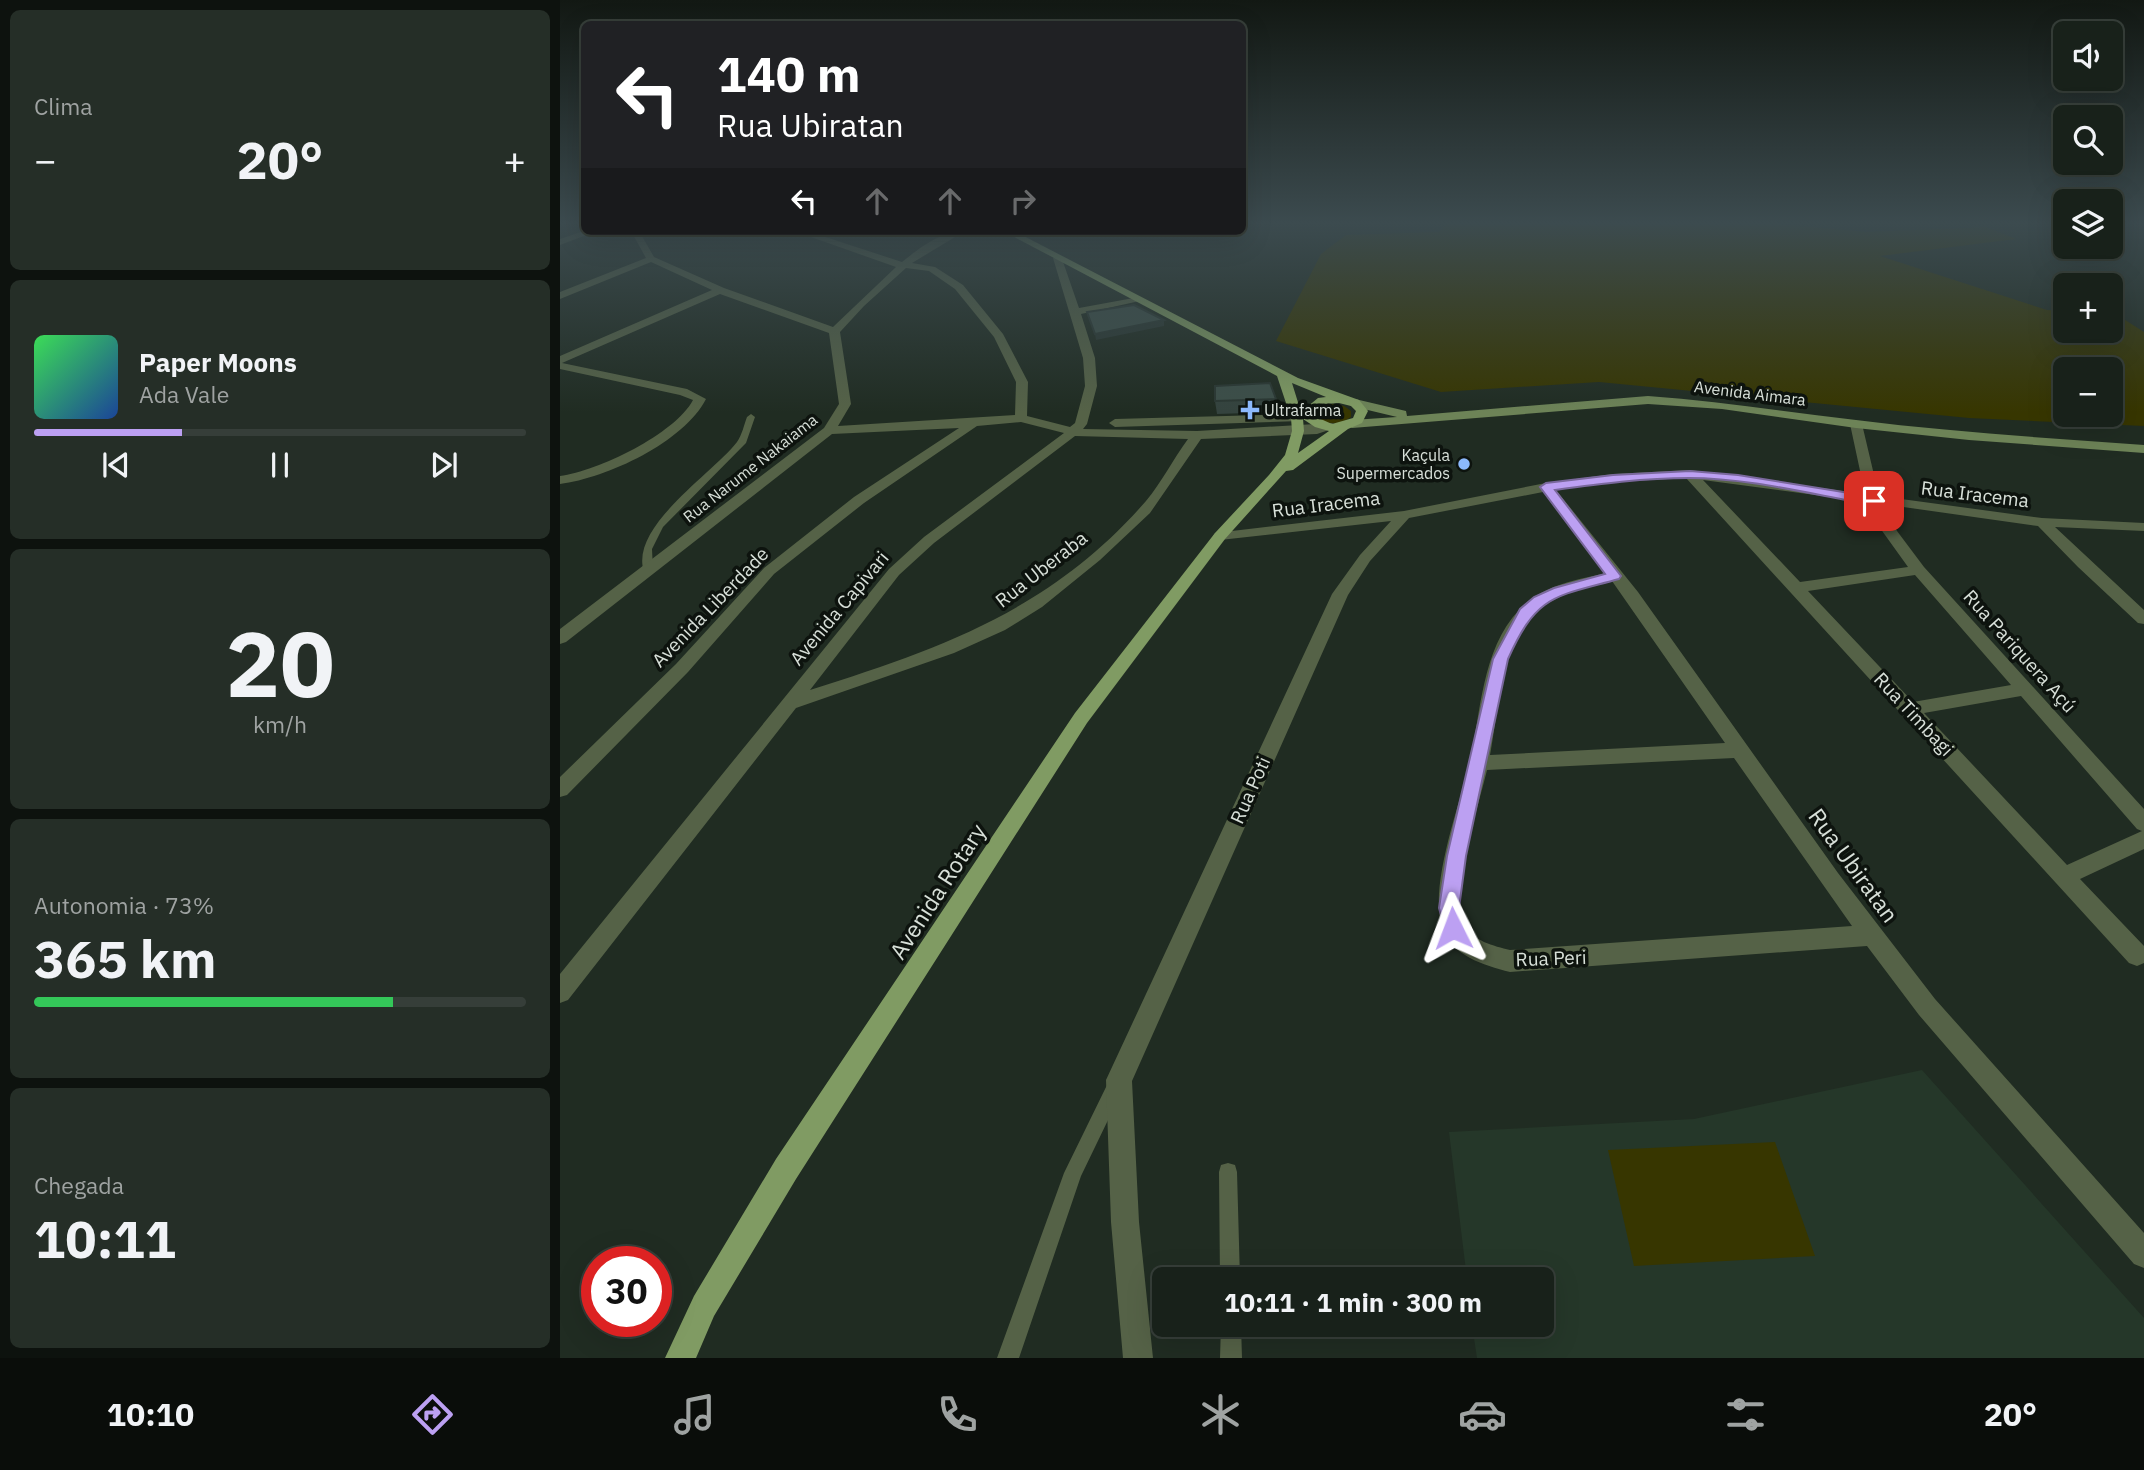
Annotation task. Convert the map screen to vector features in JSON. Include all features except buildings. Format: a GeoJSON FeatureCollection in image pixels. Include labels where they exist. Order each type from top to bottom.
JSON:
{"type":"FeatureCollection","features":[{"type":"Feature","properties":{"kind":"main road"},"geometry":{"type":"LineString","coordinates":[[1113,286],[1282,372],[1350,402],[1410,416],[1433,418]]}},
{"type":"Feature","properties":{"kind":"main road"},"geometry":{"type":"LineString","coordinates":[[1282,372],[1297,425]]}},
{"type":"Feature","properties":{"kind":"main road","name":"Avenida Aimara"},"geometry":{"type":"LineString","coordinates":[[1343,426],[1648,400],[1722,405],[1856,424],[2046,443],[2144,449]]}},
{"type":"Feature","properties":{"kind":"main road"},"geometry":{"type":"LineString","coordinates":[[1322,401],[1350,402],[1363,411],[1359,420],[1343,426],[1312,421],[1307,412],[1322,401]]}},
{"type":"Feature","properties":{"kind":"main road","name":"Avenida Rotary"},"geometry":{"type":"LineString","coordinates":[[680,1358],[704,1307],[786,1169],[1073,730],[1220,536],[1274,478],[1295,447],[1297,425]]}},
{"type":"Feature","properties":{"kind":"main road","name":"Avenida Rotary"},"geometry":{"type":"LineString","coordinates":[[1274,478],[1343,426]]}},
{"type":"Feature","properties":{"kind":"street"},"geometry":{"type":"LineString","coordinates":[[560,296],[584,286]]}},
{"type":"Feature","properties":{"kind":"street"},"geometry":{"type":"LineString","coordinates":[[712,286],[835,331],[882,286]]}},
{"type":"Feature","properties":{"kind":"street"},"geometry":{"type":"LineString","coordinates":[[957,286],[971,298],[999,336],[1022,382],[1021,418]]}},
{"type":"Feature","properties":{"kind":"street"},"geometry":{"type":"LineString","coordinates":[[1067,286],[1091,374],[1091,386],[1071,427]]}},
{"type":"Feature","properties":{"kind":"street"},"geometry":{"type":"LineString","coordinates":[[560,360],[720,290]]}},
{"type":"Feature","properties":{"kind":"street"},"geometry":{"type":"LineString","coordinates":[[1075,312],[1139,300]]}},
{"type":"Feature","properties":{"kind":"street","name":"Rua Narume Nakaiama"},"geometry":{"type":"LineString","coordinates":[[560,638],[829,430],[845,404],[834,340],[835,331]]}},
{"type":"Feature","properties":{"kind":"street"},"geometry":{"type":"LineString","coordinates":[[560,366],[683,392],[700,399],[692,414],[607,470],[578,479],[560,480]]}},
{"type":"Feature","properties":{"kind":"street"},"geometry":{"type":"LineString","coordinates":[[829,430],[1021,418],[1071,427],[1197,435],[1297,425]]}},
{"type":"Feature","properties":{"kind":"street","name":"Avenida Liberdade"},"geometry":{"type":"LineString","coordinates":[[560,789],[682,668],[769,571],[859,499],[974,423]]}},
{"type":"Feature","properties":{"kind":"street","name":"Rua Pariquera Açú"},"geometry":{"type":"LineString","coordinates":[[1856,424],[1874,501],[1883,521],[1919,570],[2144,823]]}},
{"type":"Feature","properties":{"kind":"street"},"geometry":{"type":"LineString","coordinates":[[1071,427],[1343,426]]}},
{"type":"Feature","properties":{"kind":"street","name":"Avenida Capivari"},"geometry":{"type":"LineString","coordinates":[[560,992],[894,572],[929,540],[1071,427]]}},
{"type":"Feature","properties":{"kind":"street","name":"Rua Uberaba"},"geometry":{"type":"LineString","coordinates":[[788,704],[963,644],[1002,625],[1043,599],[1145,510],[1170,480],[1197,435]]}},
{"type":"Feature","properties":{"kind":"street","name":"Rua Iracema"},"geometry":{"type":"LineString","coordinates":[[1220,536],[1404,515],[1546,487],[1625,477],[1690,474],[2042,522],[2144,527]]}},
{"type":"Feature","properties":{"kind":"street","name":"Rua Timbagi"},"geometry":{"type":"LineString","coordinates":[[1690,474],[2137,955]]}},
{"type":"Feature","properties":{"kind":"street","name":"Rua Ubiratan"},"geometry":{"type":"LineString","coordinates":[[1546,487],[1632,596],[1830,880],[1927,1007],[2144,1254]]}},
{"type":"Feature","properties":{"kind":"street","name":"Rua Poti"},"geometry":{"type":"LineString","coordinates":[[1119,1080],[1340,594],[1365,558],[1404,515]]}},
{"type":"Feature","properties":{"kind":"street"},"geometry":{"type":"LineString","coordinates":[[2042,522],[2144,619]]}},
{"type":"Feature","properties":{"kind":"street"},"geometry":{"type":"LineString","coordinates":[[1794,588],[1919,570]]}},
{"type":"Feature","properties":{"kind":"street","name":"Rua Peri"},"geometry":{"type":"LineString","coordinates":[[1614,576],[1559,591],[1539,600],[1525,612],[1500,659],[1457,856],[1449,908],[1453,928],[1483,954],[1510,961],[1873,934]]}},
{"type":"Feature","properties":{"kind":"street"},"geometry":{"type":"LineString","coordinates":[[1910,709],[2026,689]]}},
{"type":"Feature","properties":{"kind":"street"},"geometry":{"type":"LineString","coordinates":[[1479,763],[1740,750]]}},
{"type":"Feature","properties":{"kind":"street"},"geometry":{"type":"LineString","coordinates":[[2065,876],[2144,839]]}},
{"type":"Feature","properties":{"kind":"street"},"geometry":{"type":"LineString","coordinates":[[1119,1080],[1125,1222],[1138,1358]]}},
{"type":"Feature","properties":{"kind":"lane"},"geometry":{"type":"LineString","coordinates":[[648,570],[648,549],[659,526],[743,441],[751,416]]}},
{"type":"Feature","properties":{"kind":"lane"},"geometry":{"type":"LineString","coordinates":[[1008,1358],[1073,1173],[1119,1080]]}},
{"type":"Feature","properties":{"kind":"lane"},"geometry":{"type":"LineString","coordinates":[[1228,1172],[1230,1267]]}},
{"type":"Feature","properties":{"kind":"lane"},"geometry":{"type":"LineString","coordinates":[[1231,1337],[1231,1358]]}},
{"type":"Feature","properties":{"kind":"shaded area"},"geometry":{"type":"Polygon","coordinates":[[[1304,286],[1974,286],[2053,310],[2053,343],[2123,343],[2123,319],[2144,332],[2144,426],[2123,425],[2123,357],[2053,357],[2053,422],[1969,418],[1599,382],[1441,392],[1276,341],[1304,286]]]}},
{"type":"Feature","properties":{"kind":"shaded area"},"geometry":{"type":"Polygon","coordinates":[[[1333,404],[1344,406],[1351,411],[1351,417],[1334,423],[1316,417],[1319,408],[1333,404]]]}},
{"type":"Feature","properties":{"kind":"shaded area"},"geometry":{"type":"Polygon","coordinates":[[[1922,1070],[2144,1318],[2144,1358],[1477,1358],[1474,1337],[1554,1337],[1554,1267],[1466,1267],[1449,1132],[1694,1119],[1922,1070]]]}},
{"type":"Feature","properties":{"kind":"shaded area"},"geometry":{"type":"Polygon","coordinates":[[[1775,1142],[1815,1256],[1634,1266],[1608,1150],[1775,1142]]]}},
{"type":"Feature","properties":{"kind":"place","name":"Ultrafarma"},"geometry":{"type":"Point","coordinates":[1250,410]}},
{"type":"Feature","properties":{"kind":"place","name":"Kaçula Supermercados"},"geometry":{"type":"Point","coordinates":[1464,464]}},
{"type":"Feature","properties":{"kind":"route"},"geometry":{"type":"LineString","coordinates":[[1453,928],[1449,908],[1457,856],[1500,659],[1516,625],[1525,612],[1539,600],[1580,584],[1614,576],[1546,487],[1613,478],[1690,474],[1828,492],[1874,501]]}}]}
